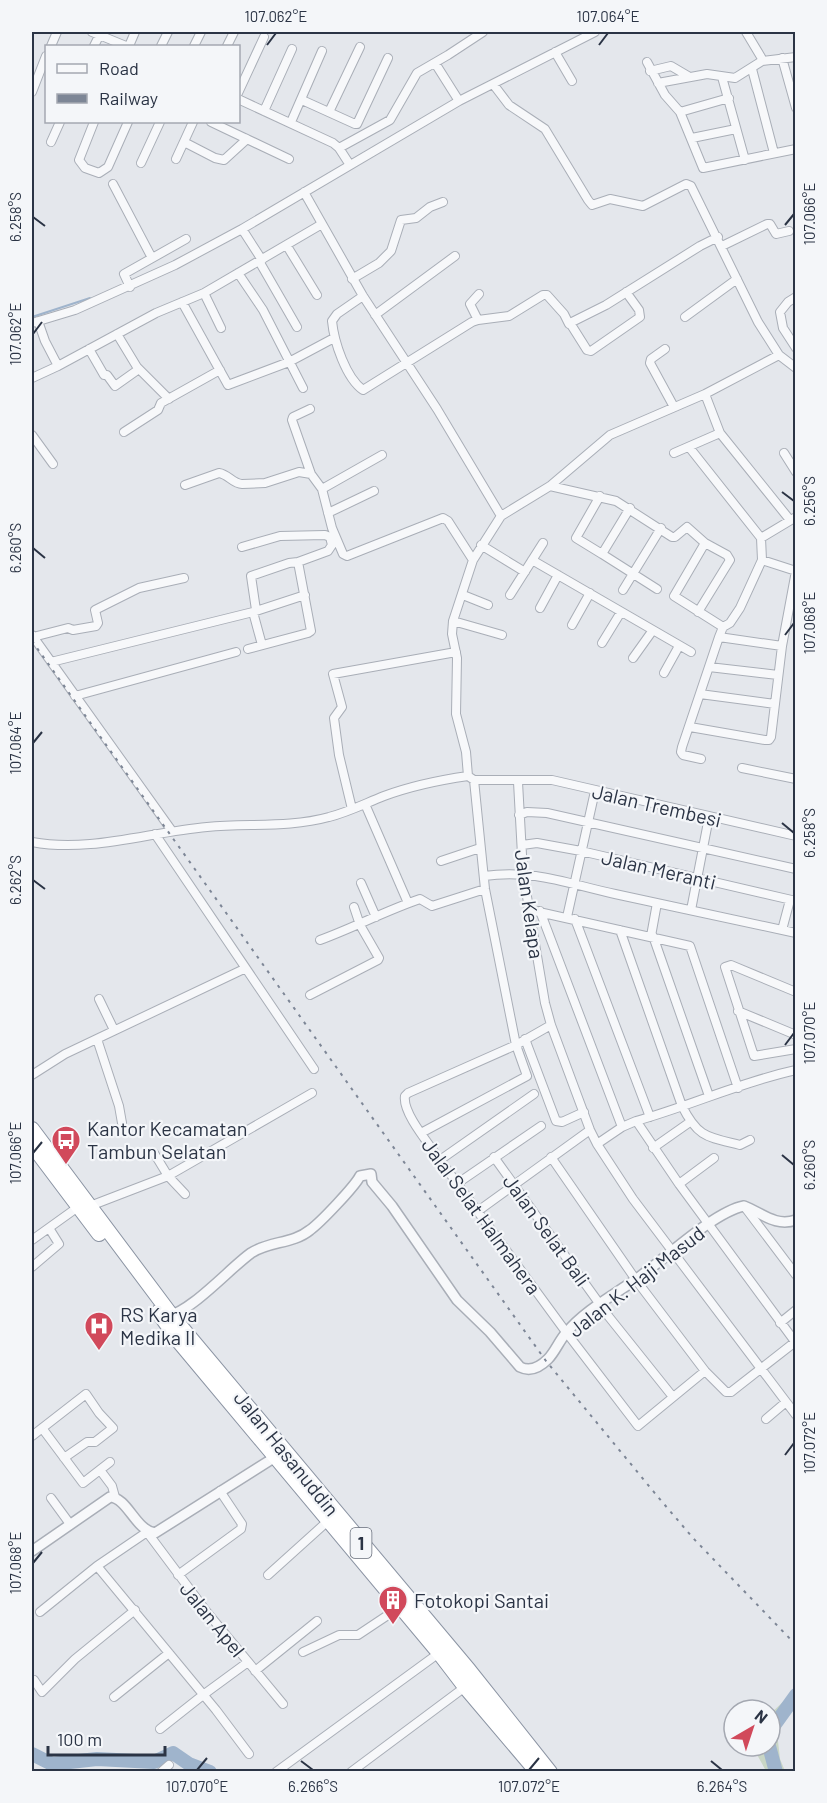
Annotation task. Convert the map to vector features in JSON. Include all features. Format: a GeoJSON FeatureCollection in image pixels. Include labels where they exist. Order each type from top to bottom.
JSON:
{"type":"FeatureCollection","features":[{"type":"Feature","properties":{"kind":"highway","name":"Jalan Hasanuddin"},"geometry":{"type":"LineString","coordinates":[[32,1129],[84,1207]]}},
{"type":"Feature","properties":{"kind":"highway","name":"Jalan Hasanuddin"},"geometry":{"type":"LineString","coordinates":[[32,1145],[84,1207],[167,1316],[180,1343],[469,1670],[550,1772]]}},
{"type":"Feature","properties":{"kind":"highway","name":"Jalan Hasanuddin"},"geometry":{"type":"LineString","coordinates":[[280,1454],[329,1520],[439,1653],[462,1689],[537,1772]]}},
{"type":"Feature","properties":{"kind":"street"},"geometry":{"type":"LineString","coordinates":[[97,32],[125,45]]}},
{"type":"Feature","properties":{"kind":"street"},"geometry":{"type":"LineString","coordinates":[[339,148],[390,120],[412,79],[420,70],[483,32]]}},
{"type":"Feature","properties":{"kind":"street"},"geometry":{"type":"LineString","coordinates":[[58,366],[35,322],[75,310],[175,265],[242,229],[459,101],[595,32]]}},
{"type":"Feature","properties":{"kind":"street"},"geometry":{"type":"LineString","coordinates":[[746,32],[761,57]]}},
{"type":"Feature","properties":{"kind":"street"},"geometry":{"type":"LineString","coordinates":[[240,89],[264,37]]}},
{"type":"Feature","properties":{"kind":"street"},"geometry":{"type":"LineString","coordinates":[[329,112],[360,47]]}},
{"type":"Feature","properties":{"kind":"street"},"geometry":{"type":"LineString","coordinates":[[264,111],[292,49]]}},
{"type":"Feature","properties":{"kind":"street"},"geometry":{"type":"LineString","coordinates":[[291,122],[322,51]]}},
{"type":"Feature","properties":{"kind":"street"},"geometry":{"type":"LineString","coordinates":[[555,52],[572,81]]}},
{"type":"Feature","properties":{"kind":"street"},"geometry":{"type":"LineString","coordinates":[[658,83],[707,74],[735,78],[753,69],[762,61],[795,57]]}},
{"type":"Feature","properties":{"kind":"street"},"geometry":{"type":"LineString","coordinates":[[302,100],[355,124],[388,58]]}},
{"type":"Feature","properties":{"kind":"street"},"geometry":{"type":"LineString","coordinates":[[782,58],[795,108]]}},
{"type":"Feature","properties":{"kind":"street"},"geometry":{"type":"LineString","coordinates":[[32,92],[45,59]]}},
{"type":"Feature","properties":{"kind":"street"},"geometry":{"type":"LineString","coordinates":[[647,62],[658,83],[680,112],[703,168],[795,149]]}},
{"type":"Feature","properties":{"kind":"street"},"geometry":{"type":"LineString","coordinates":[[435,63],[459,101]]}},
{"type":"Feature","properties":{"kind":"street"},"geometry":{"type":"LineString","coordinates":[[651,71],[671,66],[688,76]]}},
{"type":"Feature","properties":{"kind":"street"},"geometry":{"type":"LineString","coordinates":[[753,69],[774,153]]}},
{"type":"Feature","properties":{"kind":"street"},"geometry":{"type":"LineString","coordinates":[[722,77],[745,160]]}},
{"type":"Feature","properties":{"kind":"street"},"geometry":{"type":"LineString","coordinates":[[493,84],[509,105],[545,129],[590,203],[596,204],[614,199],[643,206],[688,184],[691,186],[758,322],[778,355],[795,368]]}},
{"type":"Feature","properties":{"kind":"street"},"geometry":{"type":"LineString","coordinates":[[680,112],[729,98]]}},
{"type":"Feature","properties":{"kind":"street"},"geometry":{"type":"LineString","coordinates":[[240,100],[333,143],[350,165]]}},
{"type":"Feature","properties":{"kind":"street"},"geometry":{"type":"LineString","coordinates":[[51,142],[60,123]]}},
{"type":"Feature","properties":{"kind":"street"},"geometry":{"type":"LineString","coordinates":[[94,123],[79,160],[85,168],[99,173],[108,167],[128,123]]}},
{"type":"Feature","properties":{"kind":"street"},"geometry":{"type":"LineString","coordinates":[[141,163],[160,123]]}},
{"type":"Feature","properties":{"kind":"street"},"geometry":{"type":"LineString","coordinates":[[176,159],[193,123]]}},
{"type":"Feature","properties":{"kind":"street"},"geometry":{"type":"LineString","coordinates":[[214,123],[289,159]]}},
{"type":"Feature","properties":{"kind":"street"},"geometry":{"type":"LineString","coordinates":[[692,138],[736,129]]}},
{"type":"Feature","properties":{"kind":"street"},"geometry":{"type":"LineString","coordinates":[[184,142],[215,158],[224,160],[247,139]]}},
{"type":"Feature","properties":{"kind":"street"},"geometry":{"type":"LineString","coordinates":[[113,184],[152,258]]}},
{"type":"Feature","properties":{"kind":"street"},"geometry":{"type":"LineString","coordinates":[[304,192],[352,279],[407,363],[501,516]]}},
{"type":"Feature","properties":{"kind":"street"},"geometry":{"type":"LineString","coordinates":[[352,279],[387,257],[401,220],[416,218],[430,207],[443,202]]}},
{"type":"Feature","properties":{"kind":"street"},"geometry":{"type":"LineString","coordinates":[[32,378],[204,293],[322,224]]}},
{"type":"Feature","properties":{"kind":"street"},"geometry":{"type":"LineString","coordinates":[[722,246],[767,224],[770,224],[776,234],[789,231]]}},
{"type":"Feature","properties":{"kind":"street"},"geometry":{"type":"LineString","coordinates":[[242,229],[297,327]]}},
{"type":"Feature","properties":{"kind":"street"},"geometry":{"type":"LineString","coordinates":[[570,323],[718,237]]}},
{"type":"Feature","properties":{"kind":"street"},"geometry":{"type":"LineString","coordinates":[[129,287],[124,274],[186,239]]}},
{"type":"Feature","properties":{"kind":"street"},"geometry":{"type":"LineString","coordinates":[[287,246],[317,295]]}},
{"type":"Feature","properties":{"kind":"street"},"geometry":{"type":"LineString","coordinates":[[375,315],[455,256]]}},
{"type":"Feature","properties":{"kind":"street"},"geometry":{"type":"LineString","coordinates":[[238,273],[263,310],[303,388]]}},
{"type":"Feature","properties":{"kind":"street"},"geometry":{"type":"LineString","coordinates":[[685,317],[737,279]]}},
{"type":"Feature","properties":{"kind":"street"},"geometry":{"type":"LineString","coordinates":[[363,296],[333,317],[334,338],[355,384],[363,390],[478,320],[509,316],[545,294],[564,314],[587,350],[591,351],[640,317],[639,310],[626,292]]}},
{"type":"Feature","properties":{"kind":"street"},"geometry":{"type":"LineString","coordinates":[[204,293],[221,328]]}},
{"type":"Feature","properties":{"kind":"street"},"geometry":{"type":"LineString","coordinates":[[478,320],[470,304],[479,294]]}},
{"type":"Feature","properties":{"kind":"street"},"geometry":{"type":"LineString","coordinates":[[794,344],[783,328],[780,312],[795,297]]}},
{"type":"Feature","properties":{"kind":"street"},"geometry":{"type":"LineString","coordinates":[[182,302],[230,385],[289,363],[334,338]]}},
{"type":"Feature","properties":{"kind":"street"},"geometry":{"type":"LineString","coordinates":[[117,334],[139,369],[169,399]]}},
{"type":"Feature","properties":{"kind":"street"},"geometry":{"type":"LineString","coordinates":[[89,349],[104,375],[107,375],[115,386],[139,369]]}},
{"type":"Feature","properties":{"kind":"street"},"geometry":{"type":"LineString","coordinates":[[664,349],[651,359],[650,363],[674,407]]}},
{"type":"Feature","properties":{"kind":"street"},"geometry":{"type":"LineString","coordinates":[[421,1133],[527,1076],[516,1044],[485,889],[471,778],[456,714],[456,652],[452,634],[453,621],[473,560],[501,516],[550,486],[610,435],[705,394],[778,355]]}},
{"type":"Feature","properties":{"kind":"street"},"geometry":{"type":"LineString","coordinates":[[124,432],[158,410],[161,403],[220,370]]}},
{"type":"Feature","properties":{"kind":"street"},"geometry":{"type":"LineString","coordinates":[[705,394],[720,433],[793,519],[762,538]]}},
{"type":"Feature","properties":{"kind":"street"},"geometry":{"type":"LineString","coordinates":[[310,409],[293,417],[292,420],[311,474],[322,489],[336,538],[346,556],[443,518],[448,521],[473,560]]}},
{"type":"Feature","properties":{"kind":"street"},"geometry":{"type":"LineString","coordinates":[[674,453],[720,433]]}},
{"type":"Feature","properties":{"kind":"street"},"geometry":{"type":"LineString","coordinates":[[33,441],[53,464]]}},
{"type":"Feature","properties":{"kind":"street"},"geometry":{"type":"LineString","coordinates":[[689,447],[762,538],[762,560],[740,608],[730,623],[723,627],[718,637],[681,752],[683,755],[701,759]]}},
{"type":"Feature","properties":{"kind":"street"},"geometry":{"type":"LineString","coordinates":[[784,453],[795,472]]}},
{"type":"Feature","properties":{"kind":"street"},"geometry":{"type":"LineString","coordinates":[[322,489],[382,455]]}},
{"type":"Feature","properties":{"kind":"street"},"geometry":{"type":"LineString","coordinates":[[184,485],[219,473],[238,484],[265,483],[299,472],[311,474]]}},
{"type":"Feature","properties":{"kind":"street"},"geometry":{"type":"LineString","coordinates":[[550,486],[616,501],[675,537],[687,527],[705,543],[727,555],[730,560],[698,612]]}},
{"type":"Feature","properties":{"kind":"street"},"geometry":{"type":"LineString","coordinates":[[328,513],[374,491]]}},
{"type":"Feature","properties":{"kind":"street"},"geometry":{"type":"LineString","coordinates":[[600,496],[576,538],[657,589]]}},
{"type":"Feature","properties":{"kind":"street"},"geometry":{"type":"LineString","coordinates":[[602,554],[630,508]]}},
{"type":"Feature","properties":{"kind":"street"},"geometry":{"type":"LineString","coordinates":[[623,590],[661,528]]}},
{"type":"Feature","properties":{"kind":"street"},"geometry":{"type":"LineString","coordinates":[[242,547],[280,536],[325,535],[330,537],[332,545],[328,551],[251,576],[261,645]]}},
{"type":"Feature","properties":{"kind":"street"},"geometry":{"type":"LineString","coordinates":[[510,595],[543,543]]}},
{"type":"Feature","properties":{"kind":"street"},"geometry":{"type":"LineString","coordinates":[[705,543],[674,596],[723,627]]}},
{"type":"Feature","properties":{"kind":"street"},"geometry":{"type":"LineString","coordinates":[[481,545],[525,572]]}},
{"type":"Feature","properties":{"kind":"street"},"geometry":{"type":"LineString","coordinates":[[532,560],[691,652]]}},
{"type":"Feature","properties":{"kind":"street"},"geometry":{"type":"LineString","coordinates":[[690,727],[769,740],[795,571],[762,560]]}},
{"type":"Feature","properties":{"kind":"street"},"geometry":{"type":"LineString","coordinates":[[248,649],[310,633],[311,628],[298,562]]}},
{"type":"Feature","properties":{"kind":"street"},"geometry":{"type":"LineString","coordinates":[[540,608],[558,575]]}},
{"type":"Feature","properties":{"kind":"street"},"geometry":{"type":"LineString","coordinates":[[172,831],[32,636],[68,628],[73,630],[96,626],[98,624],[95,610],[139,588],[184,578]]}},
{"type":"Feature","properties":{"kind":"street"},"geometry":{"type":"LineString","coordinates":[[572,625],[590,593]]}},
{"type":"Feature","properties":{"kind":"street"},"geometry":{"type":"LineString","coordinates":[[51,662],[255,611],[305,595]]}},
{"type":"Feature","properties":{"kind":"street"},"geometry":{"type":"LineString","coordinates":[[463,595],[488,605]]}},
{"type":"Feature","properties":{"kind":"street"},"geometry":{"type":"LineString","coordinates":[[602,643],[621,612]]}},
{"type":"Feature","properties":{"kind":"street"},"geometry":{"type":"LineString","coordinates":[[453,621],[502,635]]}},
{"type":"Feature","properties":{"kind":"street"},"geometry":{"type":"LineString","coordinates":[[633,658],[653,630]]}},
{"type":"Feature","properties":{"kind":"street"},"geometry":{"type":"LineString","coordinates":[[718,637],[782,646]]}},
{"type":"Feature","properties":{"kind":"street"},"geometry":{"type":"LineString","coordinates":[[664,673],[679,646]]}},
{"type":"Feature","properties":{"kind":"street"},"geometry":{"type":"LineString","coordinates":[[75,696],[236,652]]}},
{"type":"Feature","properties":{"kind":"street"},"geometry":{"type":"LineString","coordinates":[[352,809],[334,718],[342,707],[333,674],[456,652]]}},
{"type":"Feature","properties":{"kind":"street"},"geometry":{"type":"LineString","coordinates":[[709,667],[778,675]]}},
{"type":"Feature","properties":{"kind":"street"},"geometry":{"type":"LineString","coordinates":[[700,694],[775,704]]}},
{"type":"Feature","properties":{"kind":"street"},"geometry":{"type":"LineString","coordinates":[[742,768],[795,779]]}},
{"type":"Feature","properties":{"kind":"street","name":"Jalan Trembesi"},"geometry":{"type":"LineString","coordinates":[[32,842],[70,845],[207,827],[300,822],[329,817],[404,790],[438,781],[471,778],[518,782],[552,780],[795,836]]}},
{"type":"Feature","properties":{"kind":"street","name":"Jalan Kelapa"},"geometry":{"type":"LineString","coordinates":[[518,782],[523,873],[538,968],[551,1025],[590,1130],[633,1199],[795,1415]]}},
{"type":"Feature","properties":{"kind":"street"},"geometry":{"type":"LineString","coordinates":[[595,791],[574,885],[571,918],[650,1117]]}},
{"type":"Feature","properties":{"kind":"street"},"geometry":{"type":"LineString","coordinates":[[365,804],[408,903]]}},
{"type":"Feature","properties":{"kind":"street"},"geometry":{"type":"LineString","coordinates":[[519,815],[537,811],[795,869]]}},
{"type":"Feature","properties":{"kind":"street"},"geometry":{"type":"LineString","coordinates":[[691,910],[709,817]]}},
{"type":"Feature","properties":{"kind":"street"},"geometry":{"type":"LineString","coordinates":[[154,834],[314,1069]]}},
{"type":"Feature","properties":{"kind":"street","name":"Jalan Meranti"},"geometry":{"type":"LineString","coordinates":[[522,845],[543,844],[581,851],[793,900]]}},
{"type":"Feature","properties":{"kind":"street"},"geometry":{"type":"LineString","coordinates":[[441,861],[480,848]]}},
{"type":"Feature","properties":{"kind":"street"},"geometry":{"type":"LineString","coordinates":[[484,876],[523,873],[537,875],[795,933]]}},
{"type":"Feature","properties":{"kind":"street"},"geometry":{"type":"LineString","coordinates":[[361,883],[376,917]]}},
{"type":"Feature","properties":{"kind":"street"},"geometry":{"type":"LineString","coordinates":[[320,940],[360,925],[390,909],[420,899],[432,906],[485,889]]}},
{"type":"Feature","properties":{"kind":"street"},"geometry":{"type":"LineString","coordinates":[[783,930],[793,900]]}},
{"type":"Feature","properties":{"kind":"street"},"geometry":{"type":"LineString","coordinates":[[657,903],[652,936],[709,1096]]}},
{"type":"Feature","properties":{"kind":"street"},"geometry":{"type":"LineString","coordinates":[[310,995],[379,958],[360,925],[354,907]]}},
{"type":"Feature","properties":{"kind":"street"},"geometry":{"type":"LineString","coordinates":[[530,910],[690,946],[738,1088]]}},
{"type":"Feature","properties":{"kind":"street"},"geometry":{"type":"LineString","coordinates":[[540,911],[622,1127]]}},
{"type":"Feature","properties":{"kind":"street"},"geometry":{"type":"LineString","coordinates":[[620,930],[682,1106],[690,1122],[707,1137],[740,1145],[750,1140]]}},
{"type":"Feature","properties":{"kind":"street"},"geometry":{"type":"LineString","coordinates":[[795,992],[730,965],[726,965],[724,969],[754,1056],[795,1049]]}},
{"type":"Feature","properties":{"kind":"street"},"geometry":{"type":"LineString","coordinates":[[32,1075],[65,1054],[244,969]]}},
{"type":"Feature","properties":{"kind":"street"},"geometry":{"type":"LineString","coordinates":[[99,999],[114,1030]]}},
{"type":"Feature","properties":{"kind":"street"},"geometry":{"type":"LineString","coordinates":[[738,1011],[795,1035]]}},
{"type":"Feature","properties":{"kind":"street"},"geometry":{"type":"LineString","coordinates":[[516,1044],[551,1025]]}},
{"type":"Feature","properties":{"kind":"street"},"geometry":{"type":"LineString","coordinates":[[97,1039],[119,1106],[122,1124]]}},
{"type":"Feature","properties":{"kind":"street"},"geometry":{"type":"LineString","coordinates":[[525,1039],[556,1121],[562,1122],[584,1112]]}},
{"type":"Feature","properties":{"kind":"street","name":"Jalal Selat Halmahera"},"geometry":{"type":"LineString","coordinates":[[516,1044],[405,1096],[404,1104],[440,1160],[638,1426],[673,1397]]}},
{"type":"Feature","properties":{"kind":"street"},"geometry":{"type":"LineString","coordinates":[[597,1144],[622,1127],[738,1088],[766,1076],[795,1070]]}},
{"type":"Feature","properties":{"kind":"street"},"geometry":{"type":"LineString","coordinates":[[32,1240],[84,1207],[168,1176],[312,1093]]}},
{"type":"Feature","properties":{"kind":"street"},"geometry":{"type":"LineString","coordinates":[[440,1160],[534,1094]]}},
{"type":"Feature","properties":{"kind":"street"},"geometry":{"type":"LineString","coordinates":[[551,1157],[636,1280],[705,1371],[729,1393],[795,1343],[653,1148],[637,1122]]}},
{"type":"Feature","properties":{"kind":"street"},"geometry":{"type":"LineString","coordinates":[[653,1148],[690,1122]]}},
{"type":"Feature","properties":{"kind":"street"},"geometry":{"type":"LineString","coordinates":[[458,1183],[542,1126]]}},
{"type":"Feature","properties":{"kind":"street"},"geometry":{"type":"LineString","coordinates":[[478,1211],[590,1130]]}},
{"type":"Feature","properties":{"kind":"street"},"geometry":{"type":"LineString","coordinates":[[154,1153],[168,1176],[185,1194]]}},
{"type":"Feature","properties":{"kind":"street","name":"Jalan Selat Bali"},"geometry":{"type":"LineString","coordinates":[[494,1157],[600,1304],[673,1397]]}},
{"type":"Feature","properties":{"kind":"street"},"geometry":{"type":"LineString","coordinates":[[679,1184],[714,1158]]}},
{"type":"Feature","properties":{"kind":"street","name":"Jalan K. Haji Masud"},"geometry":{"type":"LineString","coordinates":[[167,1316],[191,1304],[252,1252],[284,1243],[310,1230],[360,1176],[371,1174],[372,1182],[392,1206],[457,1300],[490,1332],[520,1367],[533,1370],[549,1358],[566,1332],[600,1304],[636,1280],[708,1224],[729,1211],[744,1206]]}},
{"type":"Feature","properties":{"kind":"street"},"geometry":{"type":"LineString","coordinates":[[744,1206],[777,1222],[795,1220]]}},
{"type":"Feature","properties":{"kind":"street"},"geometry":{"type":"LineString","coordinates":[[744,1206],[795,1275]]}},
{"type":"Feature","properties":{"kind":"street"},"geometry":{"type":"LineString","coordinates":[[32,1267],[59,1244],[49,1228]]}},
{"type":"Feature","properties":{"kind":"street"},"geometry":{"type":"LineString","coordinates":[[780,1323],[795,1310]]}},
{"type":"Feature","properties":{"kind":"street"},"geometry":{"type":"LineString","coordinates":[[673,1397],[705,1371]]}},
{"type":"Feature","properties":{"kind":"street"},"geometry":{"type":"LineString","coordinates":[[32,1436],[86,1394],[112,1428],[95,1442],[87,1442],[64,1458]]}},
{"type":"Feature","properties":{"kind":"street"},"geometry":{"type":"LineString","coordinates":[[766,1419],[786,1402]]}},
{"type":"Feature","properties":{"kind":"street"},"geometry":{"type":"LineString","coordinates":[[42,1428],[83,1483],[110,1462]]}},
{"type":"Feature","properties":{"kind":"street"},"geometry":{"type":"LineString","coordinates":[[100,1470],[112,1486],[115,1497],[147,1532],[155,1533],[280,1454]]}},
{"type":"Feature","properties":{"kind":"street"},"geometry":{"type":"LineString","coordinates":[[178,1575],[241,1529],[242,1524],[220,1491]]}},
{"type":"Feature","properties":{"kind":"street"},"geometry":{"type":"LineString","coordinates":[[32,1551],[106,1499],[115,1497]]}},
{"type":"Feature","properties":{"kind":"street"},"geometry":{"type":"LineString","coordinates":[[51,1498],[70,1524]]}},
{"type":"Feature","properties":{"kind":"street"},"geometry":{"type":"LineString","coordinates":[[267,1575],[329,1520]]}},
{"type":"Feature","properties":{"kind":"street"},"geometry":{"type":"LineString","coordinates":[[40,1612],[97,1566],[147,1532]]}},
{"type":"Feature","properties":{"kind":"street","name":"Jalan Apel"},"geometry":{"type":"LineString","coordinates":[[147,1532],[178,1575],[282,1704]]}},
{"type":"Feature","properties":{"kind":"street"},"geometry":{"type":"LineString","coordinates":[[97,1566],[135,1610],[249,1754]]}},
{"type":"Feature","properties":{"kind":"street"},"geometry":{"type":"LineString","coordinates":[[303,1652],[339,1635],[358,1635],[378,1624],[400,1607]]}},
{"type":"Feature","properties":{"kind":"street"},"geometry":{"type":"LineString","coordinates":[[32,1682],[36,1681],[42,1692],[75,1659],[135,1610]]}},
{"type":"Feature","properties":{"kind":"street"},"geometry":{"type":"LineString","coordinates":[[255,1671],[317,1621]]}},
{"type":"Feature","properties":{"kind":"street"},"geometry":{"type":"LineString","coordinates":[[114,1697],[169,1653]]}},
{"type":"Feature","properties":{"kind":"street"},"geometry":{"type":"LineString","coordinates":[[276,1772],[439,1653]]}},
{"type":"Feature","properties":{"kind":"street"},"geometry":{"type":"LineString","coordinates":[[160,1730],[248,1662]]}},
{"type":"Feature","properties":{"kind":"street"},"geometry":{"type":"LineString","coordinates":[[351,1772],[462,1689]]}},
{"type":"Feature","properties":{"kind":"street"},"geometry":{"type":"LineString","coordinates":[[161,1772],[169,1765]]}},
{"type":"Feature","properties":{"kind":"green space"},"geometry":{"type":"Polygon","coordinates":[[[795,1688],[795,1706],[782,1725],[782,1703],[795,1688]]]}},
{"type":"Feature","properties":{"kind":"green space"},"geometry":{"type":"Polygon","coordinates":[[[759,1758],[780,1758],[785,1771],[766,1771],[759,1758]]]}},
{"type":"Feature","properties":{"kind":"waterway"},"geometry":{"type":"LineString","coordinates":[[32,317],[90,298]]}},
{"type":"Feature","properties":{"kind":"waterway"},"geometry":{"type":"LineString","coordinates":[[782,1714],[796,1695]]}},
{"type":"Feature","properties":{"kind":"waterway"},"geometry":{"type":"LineString","coordinates":[[32,1754],[52,1764],[97,1759],[154,1762],[173,1753],[189,1764],[210,1772]]}},
{"type":"Feature","properties":{"kind":"waterway"},"geometry":{"type":"LineString","coordinates":[[772,1758],[776,1772]]}},
{"type":"Feature","properties":{"kind":"railway"},"geometry":{"type":"LineString","coordinates":[[32,641],[546,1361],[693,1538],[796,1645]]}},
{"type":"Feature","properties":{"kind":"place","name":"Kantor Kecamatan Tambun Selatan"},"geometry":{"type":"Point","coordinates":[66,1166]}},
{"type":"Feature","properties":{"kind":"place","name":"RS Karya Medika II"},"geometry":{"type":"Point","coordinates":[99,1352]}},
{"type":"Feature","properties":{"kind":"place","name":"Fotokopi Santai"},"geometry":{"type":"Point","coordinates":[393,1626]}}]}
